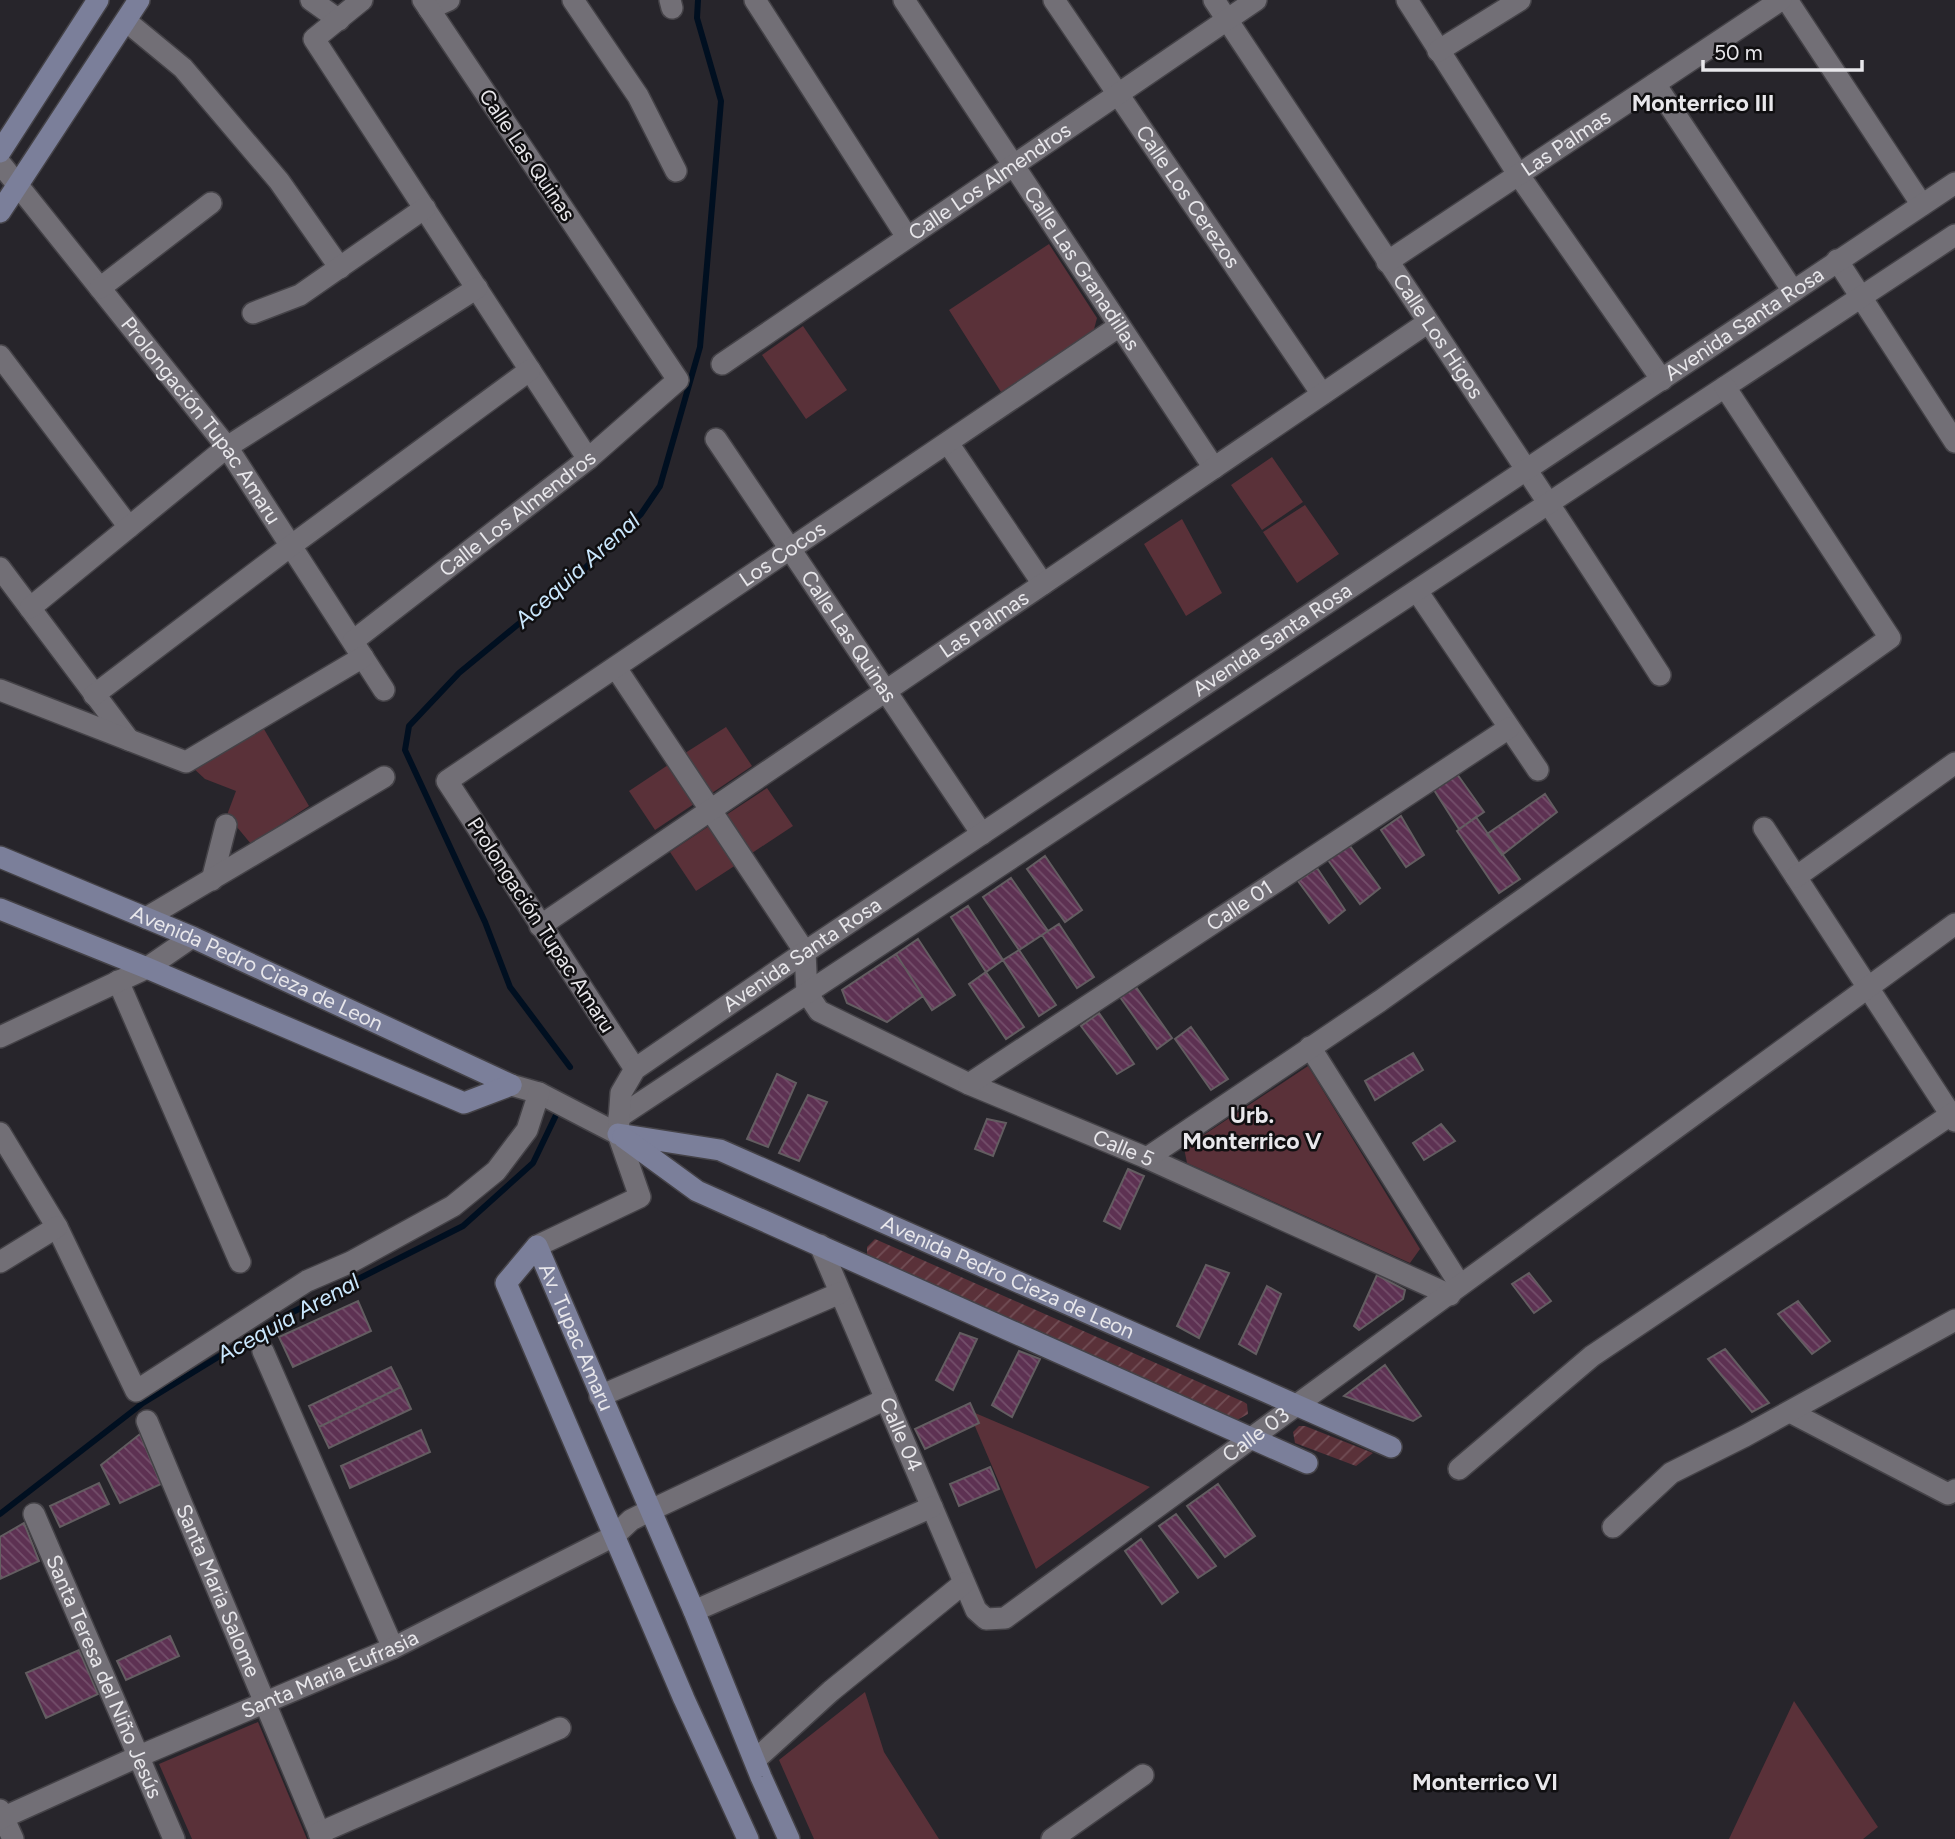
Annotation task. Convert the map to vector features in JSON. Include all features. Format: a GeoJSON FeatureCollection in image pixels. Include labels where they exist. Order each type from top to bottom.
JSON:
{"type":"FeatureCollection","features":[{"type":"Feature","properties":{"kind":"street"},"geometry":{"type":"LineString","coordinates":[[0,152],[98,0]]}},
{"type":"Feature","properties":{"kind":"street"},"geometry":{"type":"LineString","coordinates":[[0,212],[139,0]]}},
{"type":"Feature","properties":{"kind":"street"},"geometry":{"type":"LineString","coordinates":[[311,0],[339,20]]}},
{"type":"Feature","properties":{"kind":"street"},"geometry":{"type":"LineString","coordinates":[[362,0],[314,39],[588,459]]}},
{"type":"Feature","properties":{"kind":"street"},"geometry":{"type":"LineString","coordinates":[[573,0],[638,96],[676,172]]}},
{"type":"Feature","properties":{"kind":"street"},"geometry":{"type":"LineString","coordinates":[[755,0],[907,237]]}},
{"type":"Feature","properties":{"kind":"street","name":"Calle Las Granadillas"},"geometry":{"type":"LineString","coordinates":[[904,0],[1118,327],[1214,468]]}},
{"type":"Feature","properties":{"kind":"street","name":"Calle Los Cerezos"},"geometry":{"type":"LineString","coordinates":[[1054,0],[1322,394]]}},
{"type":"Feature","properties":{"kind":"street","name":"Calle Los Higos"},"geometry":{"type":"LineString","coordinates":[[1214,0],[1427,323],[1529,470],[1660,675]]}},
{"type":"Feature","properties":{"kind":"street","name":"Calle Los Almendros"},"geometry":{"type":"LineString","coordinates":[[722,364],[1256,0]]}},
{"type":"Feature","properties":{"kind":"street"},"geometry":{"type":"LineString","coordinates":[[1407,0],[1518,174],[1662,380]]}},
{"type":"Feature","properties":{"kind":"street","name":"Las Palmas"},"geometry":{"type":"LineString","coordinates":[[1387,262],[1781,0]]}},
{"type":"Feature","properties":{"kind":"street"},"geometry":{"type":"LineString","coordinates":[[1787,0],[1922,205]]}},
{"type":"Feature","properties":{"kind":"street"},"geometry":{"type":"LineString","coordinates":[[1438,51],[1515,1]]}},
{"type":"Feature","properties":{"kind":"street","name":"Calle Las Quinas"},"geometry":{"type":"LineString","coordinates":[[434,3],[678,380]]}},
{"type":"Feature","properties":{"kind":"street"},"geometry":{"type":"LineString","coordinates":[[126,21],[183,68],[279,181],[340,268]]}},
{"type":"Feature","properties":{"kind":"street"},"geometry":{"type":"LineString","coordinates":[[1655,84],[1793,291]]}},
{"type":"Feature","properties":{"kind":"street","name":"Prolongación Tupac Amaru"},"geometry":{"type":"LineString","coordinates":[[0,163],[227,447],[384,690]]}},
{"type":"Feature","properties":{"kind":"street","name":"Avenida Santa Rosa"},"geometry":{"type":"LineString","coordinates":[[635,1069],[805,952],[1955,183]]}},
{"type":"Feature","properties":{"kind":"street"},"geometry":{"type":"LineString","coordinates":[[100,288],[211,203]]}},
{"type":"Feature","properties":{"kind":"street"},"geometry":{"type":"LineString","coordinates":[[253,313],[300,295],[425,208]]}},
{"type":"Feature","properties":{"kind":"street","name":"Avenida Santa Rosa"},"geometry":{"type":"LineString","coordinates":[[619,1126],[807,993],[1955,235]]}},
{"type":"Feature","properties":{"kind":"street"},"geometry":{"type":"LineString","coordinates":[[1837,260],[1955,442]]}},
{"type":"Feature","properties":{"kind":"street"},"geometry":{"type":"LineString","coordinates":[[30,608],[227,447],[477,288]]}},
{"type":"Feature","properties":{"kind":"street","name":"Las Palmas"},"geometry":{"type":"LineString","coordinates":[[540,926],[1427,323]]}},
{"type":"Feature","properties":{"kind":"street","name":"Los Cocos"},"geometry":{"type":"LineString","coordinates":[[447,781],[1118,327]]}},
{"type":"Feature","properties":{"kind":"street"},"geometry":{"type":"LineString","coordinates":[[0,356],[129,527]]}},
{"type":"Feature","properties":{"kind":"street"},"geometry":{"type":"LineString","coordinates":[[94,695],[530,370]]}},
{"type":"Feature","properties":{"kind":"street","name":"Calle Los Almendros"},"geometry":{"type":"LineString","coordinates":[[129,740],[186,762],[358,649],[588,459],[678,380]]}},
{"type":"Feature","properties":{"kind":"street"},"geometry":{"type":"LineString","coordinates":[[1147,1157],[1380,1000],[1890,638],[1726,387]]}},
{"type":"Feature","properties":{"kind":"street","name":"Calle Las Quinas"},"geometry":{"type":"LineString","coordinates":[[716,439],[982,834]]}},
{"type":"Feature","properties":{"kind":"street"},"geometry":{"type":"LineString","coordinates":[[948,443],[1043,584]]}},
{"type":"Feature","properties":{"kind":"street"},"geometry":{"type":"LineString","coordinates":[[0,568],[129,740]]}},
{"type":"Feature","properties":{"kind":"street"},"geometry":{"type":"LineString","coordinates":[[1417,591],[1538,770]]}},
{"type":"Feature","properties":{"kind":"street"},"geometry":{"type":"LineString","coordinates":[[616,668],[805,952],[807,993]]}},
{"type":"Feature","properties":{"kind":"street"},"geometry":{"type":"LineString","coordinates":[[0,690],[129,740]]}},
{"type":"Feature","properties":{"kind":"street","name":"Calle 01"},"geometry":{"type":"LineString","coordinates":[[970,1084],[1509,728]]}},
{"type":"Feature","properties":{"kind":"street"},"geometry":{"type":"LineString","coordinates":[[1796,877],[1955,763]]}},
{"type":"Feature","properties":{"kind":"street"},"geometry":{"type":"LineString","coordinates":[[146,918],[384,777]]}},
{"type":"Feature","properties":{"kind":"street","name":"Prolongación Tupac Amaru"},"geometry":{"type":"LineString","coordinates":[[447,781],[635,1069]]}},
{"type":"Feature","properties":{"kind":"street"},"geometry":{"type":"LineString","coordinates":[[212,880],[226,825]]}},
{"type":"Feature","properties":{"kind":"street"},"geometry":{"type":"LineString","coordinates":[[1459,1469],[1592,1356],[1954,1116],[1764,828]]}},
{"type":"Feature","properties":{"kind":"street","name":"Avenida Pedro Cieza de Leon"},"geometry":{"type":"LineString","coordinates":[[0,857],[192,937],[575,1112],[619,1126],[720,1150],[1391,1447]]}},
{"type":"Feature","properties":{"kind":"street","name":"Avenida Pedro Cieza de Leon"},"geometry":{"type":"LineString","coordinates":[[0,909],[148,968],[464,1103],[511,1085]]}},
{"type":"Feature","properties":{"kind":"street","name":"Calle 03"},"geometry":{"type":"LineString","coordinates":[[989,1620],[1000,1620],[1012,1615],[1955,924]]}},
{"type":"Feature","properties":{"kind":"street"},"geometry":{"type":"LineString","coordinates":[[0,1037],[148,968],[192,937]]}},
{"type":"Feature","properties":{"kind":"street"},"geometry":{"type":"LineString","coordinates":[[118,981],[240,1262]]}},
{"type":"Feature","properties":{"kind":"street","name":"Calle 5"},"geometry":{"type":"LineString","coordinates":[[807,993],[819,1011],[970,1084],[1455,1290]]}},
{"type":"Feature","properties":{"kind":"street"},"geometry":{"type":"LineString","coordinates":[[1310,1047],[1455,1290]]}},
{"type":"Feature","properties":{"kind":"street"},"geometry":{"type":"LineString","coordinates":[[537,1246],[640,1198],[619,1126],[621,1093],[635,1069]]}},
{"type":"Feature","properties":{"kind":"street"},"geometry":{"type":"LineString","coordinates":[[0,1133],[57,1227],[135,1391],[307,1282],[351,1262],[453,1206],[496,1171],[527,1130],[546,1097]]}},
{"type":"Feature","properties":{"kind":"street","name":"Avenida Pedro Cieza de Leon"},"geometry":{"type":"LineString","coordinates":[[619,1126],[697,1191],[1307,1462]]}},
{"type":"Feature","properties":{"kind":"street"},"geometry":{"type":"LineString","coordinates":[[0,1262],[57,1227]]}},
{"type":"Feature","properties":{"kind":"street","name":"Calle 04"},"geometry":{"type":"LineString","coordinates":[[820,1245],[976,1610],[989,1620]]}},
{"type":"Feature","properties":{"kind":"street","name":"Av. Tupac Amaru"},"geometry":{"type":"LineString","coordinates":[[748,1839],[684,1699],[506,1283],[537,1246],[789,1839]]}},
{"type":"Feature","properties":{"kind":"street"},"geometry":{"type":"LineString","coordinates":[[600,1396],[840,1293]]}},
{"type":"Feature","properties":{"kind":"street"},"geometry":{"type":"LineString","coordinates":[[1614,1527],[1671,1473],[1790,1412],[1955,1320]]}},
{"type":"Feature","properties":{"kind":"street"},"geometry":{"type":"LineString","coordinates":[[263,1351],[393,1648]]}},
{"type":"Feature","properties":{"kind":"street","name":"Santa Maria Eufrasia"},"geometry":{"type":"LineString","coordinates":[[1,1815],[393,1648],[614,1536],[631,1520],[650,1510],[886,1399]]}},
{"type":"Feature","properties":{"kind":"street"},"geometry":{"type":"LineString","coordinates":[[1790,1412],[1948,1494],[1955,1490]]}},
{"type":"Feature","properties":{"kind":"street","name":"Santa Maria Salome"},"geometry":{"type":"LineString","coordinates":[[147,1421],[321,1836]]}},
{"type":"Feature","properties":{"kind":"street"},"geometry":{"type":"LineString","coordinates":[[694,1611],[932,1507]]}},
{"type":"Feature","properties":{"kind":"street","name":"Santa Teresa del Niño Jesús"},"geometry":{"type":"LineString","coordinates":[[34,1514],[174,1839]]}},
{"type":"Feature","properties":{"kind":"street"},"geometry":{"type":"LineString","coordinates":[[755,1760],[831,1691],[964,1583]]}},
{"type":"Feature","properties":{"kind":"street"},"geometry":{"type":"LineString","coordinates":[[321,1836],[561,1728]]}},
{"type":"Feature","properties":{"kind":"street"},"geometry":{"type":"LineString","coordinates":[[1052,1839],[1143,1774]]}},
{"type":"Feature","properties":{"kind":"street"},"geometry":{"type":"LineString","coordinates":[[1,1815],[13,1839]]}},
{"type":"Feature","properties":{"kind":"shaded area"},"geometry":{"type":"Polygon","coordinates":[[[1049,244],[1097,318],[1093,333],[1001,392],[949,310],[1049,244]]]}},
{"type":"Feature","properties":{"kind":"shaded area"},"geometry":{"type":"Polygon","coordinates":[[[803,326],[847,390],[806,419],[762,355],[803,326]]]}},
{"type":"Feature","properties":{"kind":"shaded area"},"geometry":{"type":"Polygon","coordinates":[[[1272,457],[1303,502],[1262,530],[1231,485],[1272,457]]]}},
{"type":"Feature","properties":{"kind":"shaded area"},"geometry":{"type":"Polygon","coordinates":[[[1305,505],[1339,554],[1297,583],[1263,532],[1305,505]]]}},
{"type":"Feature","properties":{"kind":"shaded area"},"geometry":{"type":"Polygon","coordinates":[[[1182,519],[1222,593],[1186,616],[1144,544],[1182,519]]]}},
{"type":"Feature","properties":{"kind":"shaded area"},"geometry":{"type":"Polygon","coordinates":[[[261,724],[309,806],[251,844],[227,815],[236,791],[205,779],[191,766],[261,724]]]}},
{"type":"Feature","properties":{"kind":"shaded area"},"geometry":{"type":"Polygon","coordinates":[[[726,727],[752,766],[709,795],[682,755],[726,727]]]}},
{"type":"Feature","properties":{"kind":"shaded area"},"geometry":{"type":"Polygon","coordinates":[[[671,763],[697,802],[655,830],[629,791],[671,763]]]}},
{"type":"Feature","properties":{"kind":"shaded area"},"geometry":{"type":"Polygon","coordinates":[[[767,788],[793,826],[749,855],[723,817],[767,788]]]}},
{"type":"Feature","properties":{"kind":"shaded area"},"geometry":{"type":"Polygon","coordinates":[[[712,824],[739,863],[696,891],[670,852],[712,824]]]}},
{"type":"Feature","properties":{"kind":"shaded area"},"geometry":{"type":"Polygon","coordinates":[[[1308,1066],[1420,1249],[1410,1263],[1187,1163],[1184,1148],[1308,1066]]]}},
{"type":"Feature","properties":{"kind":"shaded area"},"geometry":{"type":"Polygon","coordinates":[[[875,1239],[1244,1402],[1247,1404],[1248,1414],[1237,1420],[872,1260],[867,1254],[867,1247],[875,1239]]]}},
{"type":"Feature","properties":{"kind":"shaded area"},"geometry":{"type":"Polygon","coordinates":[[[968,1410],[1150,1487],[1036,1569],[968,1410]]]}},
{"type":"Feature","properties":{"kind":"shaded area"},"geometry":{"type":"Polygon","coordinates":[[[1299,1426],[1373,1453],[1356,1466],[1295,1443],[1293,1432],[1299,1426]]]}},
{"type":"Feature","properties":{"kind":"shaded area"},"geometry":{"type":"Polygon","coordinates":[[[865,1692],[884,1752],[939,1839],[814,1839],[779,1760],[865,1692]]]}},
{"type":"Feature","properties":{"kind":"shaded area"},"geometry":{"type":"Polygon","coordinates":[[[1794,1701],[1878,1827],[1863,1839],[1729,1839],[1794,1701]]]}},
{"type":"Feature","properties":{"kind":"shaded area"},"geometry":{"type":"Polygon","coordinates":[[[258,1722],[307,1839],[192,1839],[159,1764],[258,1722]]]}},
{"type":"Feature","properties":{"kind":"building"},"geometry":{"type":"Polygon","coordinates":[[[1457,774],[1484,812],[1459,829],[1434,790],[1457,774]]]}},
{"type":"Feature","properties":{"kind":"building"},"geometry":{"type":"Polygon","coordinates":[[[1545,794],[1557,812],[1502,855],[1487,834],[1545,794]]]}},
{"type":"Feature","properties":{"kind":"building"},"geometry":{"type":"Polygon","coordinates":[[[1401,816],[1424,855],[1406,867],[1381,830],[1401,816]]]}},
{"type":"Feature","properties":{"kind":"building"},"geometry":{"type":"Polygon","coordinates":[[[1476,817],[1520,879],[1499,893],[1457,831],[1476,817]]]}},
{"type":"Feature","properties":{"kind":"building"},"geometry":{"type":"Polygon","coordinates":[[[1350,846],[1380,888],[1360,904],[1328,860],[1350,846]]]}},
{"type":"Feature","properties":{"kind":"building"},"geometry":{"type":"Polygon","coordinates":[[[1045,856],[1082,910],[1065,922],[1027,869],[1045,856]]]}},
{"type":"Feature","properties":{"kind":"building"},"geometry":{"type":"Polygon","coordinates":[[[1317,868],[1345,910],[1329,923],[1298,881],[1317,868]]]}},
{"type":"Feature","properties":{"kind":"building"},"geometry":{"type":"Polygon","coordinates":[[[1011,878],[1048,931],[1019,950],[983,897],[1011,878]]]}},
{"type":"Feature","properties":{"kind":"building"},"geometry":{"type":"Polygon","coordinates":[[[968,906],[1003,960],[986,972],[951,917],[968,906]]]}},
{"type":"Feature","properties":{"kind":"building"},"geometry":{"type":"Polygon","coordinates":[[[1059,924],[1094,977],[1077,988],[1042,935],[1059,924]]]}},
{"type":"Feature","properties":{"kind":"building"},"geometry":{"type":"Polygon","coordinates":[[[918,939],[955,995],[932,1010],[896,954],[918,939]]]}},
{"type":"Feature","properties":{"kind":"building"},"geometry":{"type":"Polygon","coordinates":[[[1019,950],[1056,1005],[1039,1016],[1003,960],[1019,950]]]}},
{"type":"Feature","properties":{"kind":"building"},"geometry":{"type":"Polygon","coordinates":[[[896,954],[923,996],[887,1022],[847,1003],[842,990],[896,954]]]}},
{"type":"Feature","properties":{"kind":"building"},"geometry":{"type":"Polygon","coordinates":[[[986,972],[1024,1027],[1006,1039],[969,984],[986,972]]]}},
{"type":"Feature","properties":{"kind":"building"},"geometry":{"type":"Polygon","coordinates":[[[1136,987],[1172,1038],[1157,1049],[1120,997],[1136,987]]]}},
{"type":"Feature","properties":{"kind":"building"},"geometry":{"type":"Polygon","coordinates":[[[1099,1013],[1134,1064],[1117,1074],[1081,1026],[1099,1013]]]}},
{"type":"Feature","properties":{"kind":"building"},"geometry":{"type":"Polygon","coordinates":[[[1191,1027],[1228,1079],[1211,1090],[1175,1039],[1191,1027]]]}},
{"type":"Feature","properties":{"kind":"building"},"geometry":{"type":"Polygon","coordinates":[[[1413,1053],[1423,1070],[1375,1100],[1365,1081],[1413,1053]]]}},
{"type":"Feature","properties":{"kind":"building"},"geometry":{"type":"Polygon","coordinates":[[[777,1074],[796,1083],[768,1147],[747,1139],[777,1074]]]}},
{"type":"Feature","properties":{"kind":"building"},"geometry":{"type":"Polygon","coordinates":[[[808,1095],[827,1102],[799,1161],[779,1153],[808,1095]]]}},
{"type":"Feature","properties":{"kind":"building"},"geometry":{"type":"Polygon","coordinates":[[[987,1119],[1006,1123],[993,1156],[975,1149],[987,1119]]]}},
{"type":"Feature","properties":{"kind":"building"},"geometry":{"type":"Polygon","coordinates":[[[1441,1124],[1455,1141],[1424,1160],[1413,1143],[1441,1124]]]}},
{"type":"Feature","properties":{"kind":"building"},"geometry":{"type":"Polygon","coordinates":[[[1128,1169],[1144,1176],[1120,1229],[1104,1221],[1128,1169]]]}},
{"type":"Feature","properties":{"kind":"building"},"geometry":{"type":"Polygon","coordinates":[[[1206,1265],[1229,1273],[1199,1338],[1177,1326],[1206,1265]]]}},
{"type":"Feature","properties":{"kind":"building"},"geometry":{"type":"Polygon","coordinates":[[[1529,1273],[1551,1301],[1534,1313],[1512,1284],[1529,1273]]]}},
{"type":"Feature","properties":{"kind":"building"},"geometry":{"type":"Polygon","coordinates":[[[1377,1275],[1405,1290],[1403,1299],[1359,1330],[1354,1326],[1377,1275]]]}},
{"type":"Feature","properties":{"kind":"building"},"geometry":{"type":"Polygon","coordinates":[[[1267,1286],[1281,1294],[1256,1354],[1239,1344],[1267,1286]]]}},
{"type":"Feature","properties":{"kind":"building"},"geometry":{"type":"Polygon","coordinates":[[[358,1301],[371,1331],[293,1367],[279,1337],[358,1301]]]}},
{"type":"Feature","properties":{"kind":"building"},"geometry":{"type":"Polygon","coordinates":[[[1798,1301],[1830,1341],[1812,1354],[1778,1314],[1798,1301]]]}},
{"type":"Feature","properties":{"kind":"building"},"geometry":{"type":"Polygon","coordinates":[[[960,1333],[977,1339],[953,1390],[936,1380],[960,1333]]]}},
{"type":"Feature","properties":{"kind":"building"},"geometry":{"type":"Polygon","coordinates":[[[1725,1349],[1769,1403],[1752,1412],[1708,1359],[1725,1349]]]}},
{"type":"Feature","properties":{"kind":"building"},"geometry":{"type":"Polygon","coordinates":[[[1019,1351],[1040,1359],[1012,1417],[992,1405],[1019,1351]]]}},
{"type":"Feature","properties":{"kind":"building"},"geometry":{"type":"Polygon","coordinates":[[[1385,1365],[1421,1416],[1413,1421],[1344,1396],[1385,1365]]]}},
{"type":"Feature","properties":{"kind":"building"},"geometry":{"type":"Polygon","coordinates":[[[391,1367],[401,1387],[319,1427],[309,1406],[391,1367]]]}},
{"type":"Feature","properties":{"kind":"building"},"geometry":{"type":"Polygon","coordinates":[[[401,1387],[411,1409],[329,1448],[319,1427],[401,1387]]]}},
{"type":"Feature","properties":{"kind":"building"},"geometry":{"type":"Polygon","coordinates":[[[970,1403],[979,1423],[925,1449],[915,1429],[970,1403]]]}},
{"type":"Feature","properties":{"kind":"building"},"geometry":{"type":"Polygon","coordinates":[[[421,1430],[430,1452],[350,1488],[341,1466],[421,1430]]]}},
{"type":"Feature","properties":{"kind":"building"},"geometry":{"type":"Polygon","coordinates":[[[140,1434],[161,1484],[120,1503],[101,1465],[140,1434]]]}},
{"type":"Feature","properties":{"kind":"building"},"geometry":{"type":"Polygon","coordinates":[[[990,1467],[999,1489],[959,1506],[950,1484],[990,1467]]]}},
{"type":"Feature","properties":{"kind":"building"},"geometry":{"type":"Polygon","coordinates":[[[99,1483],[109,1504],[60,1527],[50,1506],[99,1483]]]}},
{"type":"Feature","properties":{"kind":"building"},"geometry":{"type":"Polygon","coordinates":[[[1218,1484],[1255,1536],[1225,1557],[1187,1506],[1218,1484]]]}},
{"type":"Feature","properties":{"kind":"building"},"geometry":{"type":"Polygon","coordinates":[[[1176,1514],[1216,1566],[1198,1578],[1159,1526],[1176,1514]]]}},
{"type":"Feature","properties":{"kind":"building"},"geometry":{"type":"Polygon","coordinates":[[[24,1523],[39,1561],[0,1579],[0,1537],[24,1523]]]}},
{"type":"Feature","properties":{"kind":"building"},"geometry":{"type":"Polygon","coordinates":[[[1141,1539],[1178,1592],[1162,1604],[1125,1551],[1141,1539]]]}},
{"type":"Feature","properties":{"kind":"building"},"geometry":{"type":"Polygon","coordinates":[[[170,1636],[179,1656],[126,1680],[117,1661],[170,1636]]]}},
{"type":"Feature","properties":{"kind":"building"},"geometry":{"type":"Polygon","coordinates":[[[79,1650],[98,1694],[46,1718],[26,1673],[79,1650]]]}},
{"type":"Feature","properties":{"kind":"waterway","name":"Acequia Arenal"},"geometry":{"type":"LineString","coordinates":[[570,1067],[510,987],[485,922],[405,750],[409,726],[459,673],[579,574],[641,514],[660,486],[700,347],[721,101],[697,18],[698,0]]}},
{"type":"Feature","properties":{"kind":"waterway","name":"Acequia Arenal"},"geometry":{"type":"LineString","coordinates":[[0,1514],[143,1403],[285,1316],[463,1226],[533,1163],[558,1111]]}},
{"type":"Feature","properties":{"kind":"district","name":"Monterrico III"},"geometry":{"type":"Point","coordinates":[1703,103]}},
{"type":"Feature","properties":{"kind":"district","name":"Urb. Monterrico V"},"geometry":{"type":"Point","coordinates":[1252,1128]}},
{"type":"Feature","properties":{"kind":"district","name":"Monterrico VI"},"geometry":{"type":"Point","coordinates":[1485,1782]}}]}
